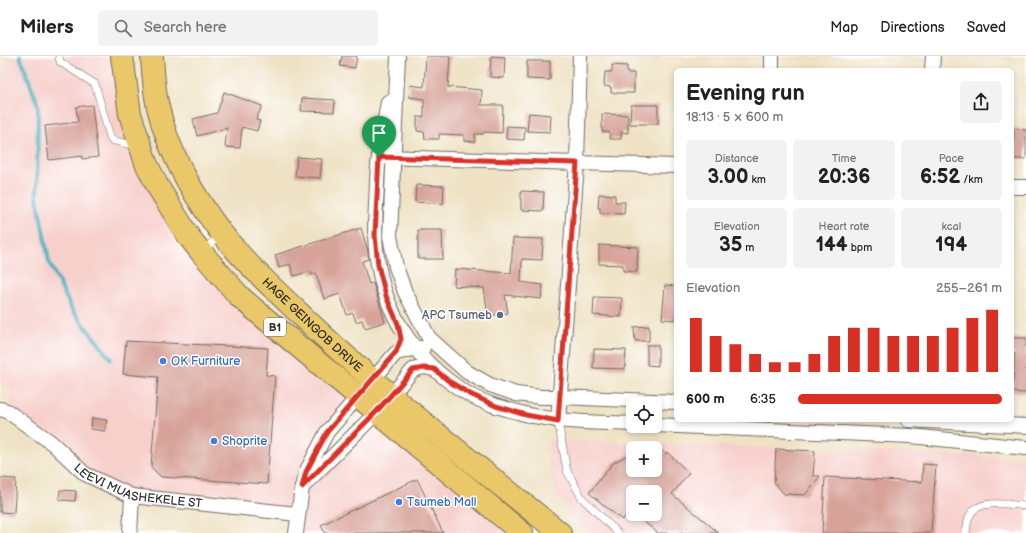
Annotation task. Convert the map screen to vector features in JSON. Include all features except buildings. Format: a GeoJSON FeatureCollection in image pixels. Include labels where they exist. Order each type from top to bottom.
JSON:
{"type":"FeatureCollection","features":[{"type":"Feature","properties":{"kind":"highway","name":"HAGE GEINGOB DRIVE"},"geometry":{"type":"LineString","coordinates":[[122,56],[130,114],[146,163],[158,187],[189,237],[201,252],[240,297],[522,533]]}},
{"type":"Feature","properties":{"kind":"highway","name":"HAGE GEINGOB DRIVE"},"geometry":{"type":"LineString","coordinates":[[152,56],[153,80],[159,110],[171,148],[202,206],[222,234],[248,264],[371,380],[560,533]]}},
{"type":"Feature","properties":{"kind":"street"},"geometry":{"type":"LineString","coordinates":[[296,533],[302,487],[306,472],[327,432],[396,352],[401,339],[398,324],[386,296],[378,265],[375,235],[386,157],[397,56]]}},
{"type":"Feature","properties":{"kind":"street"},"geometry":{"type":"LineString","coordinates":[[558,421],[577,163],[580,56]]}},
{"type":"Feature","properties":{"kind":"street"},"geometry":{"type":"LineString","coordinates":[[772,56],[772,68]]}},
{"type":"Feature","properties":{"kind":"street"},"geometry":{"type":"LineString","coordinates":[[932,68],[933,56]]}},
{"type":"Feature","properties":{"kind":"street"},"geometry":{"type":"LineString","coordinates":[[386,157],[674,166]]}},
{"type":"Feature","properties":{"kind":"street"},"geometry":{"type":"LineString","coordinates":[[302,487],[376,412],[420,362],[422,348],[418,319],[405,292],[396,267],[390,236],[386,157]]}},
{"type":"Feature","properties":{"kind":"street"},"geometry":{"type":"LineString","coordinates":[[1014,186],[1026,187]]}},
{"type":"Feature","properties":{"kind":"street"},"geometry":{"type":"LineString","coordinates":[[398,324],[422,348],[434,369],[450,382],[470,394],[496,406],[526,415],[558,421],[626,424]]}},
{"type":"Feature","properties":{"kind":"street"},"geometry":{"type":"LineString","coordinates":[[396,352],[422,348],[449,357],[467,372],[490,385],[516,394],[541,398],[560,397],[674,402]]}},
{"type":"Feature","properties":{"kind":"street"},"geometry":{"type":"LineString","coordinates":[[413,370],[424,368],[434,369]]}},
{"type":"Feature","properties":{"kind":"street","name":"LEEVI MUASHEKELE ST"},"geometry":{"type":"LineString","coordinates":[[0,409],[7,411],[52,444],[86,474],[132,496],[298,514]]}},
{"type":"Feature","properties":{"kind":"street"},"geometry":{"type":"LineString","coordinates":[[910,436],[912,422]]}},
{"type":"Feature","properties":{"kind":"street"},"geometry":{"type":"LineString","coordinates":[[950,422],[1026,426]]}},
{"type":"Feature","properties":{"kind":"street"},"geometry":{"type":"LineString","coordinates":[[662,425],[910,436],[1026,448]]}},
{"type":"Feature","properties":{"kind":"street"},"geometry":{"type":"LineString","coordinates":[[130,533],[132,496]]}},
{"type":"Feature","properties":{"kind":"lane"},"geometry":{"type":"LineString","coordinates":[[59,56],[60,62],[95,84],[111,140],[141,147]]}},
{"type":"Feature","properties":{"kind":"lane"},"geometry":{"type":"LineString","coordinates":[[201,252],[222,234]]}},
{"type":"Feature","properties":{"kind":"lane"},"geometry":{"type":"LineString","coordinates":[[558,421],[567,471],[582,498],[618,533]]}},
{"type":"Feature","properties":{"kind":"lane"},"geometry":{"type":"LineString","coordinates":[[966,533],[969,515],[975,508],[984,504],[1026,506]]}},
{"type":"Feature","properties":{"kind":"shaded area"},"geometry":{"type":"Polygon","coordinates":[[[8,56],[122,56],[130,114],[189,237],[358,396],[327,432],[302,485],[377,412],[522,533],[296,533],[297,514],[132,496],[85,474],[9,410],[12,387],[0,386],[0,74],[2,77],[8,56]]]}},
{"type":"Feature","properties":{"kind":"shaded area"},"geometry":{"type":"Polygon","coordinates":[[[548,439],[626,442],[626,477],[662,477],[662,444],[1026,458],[1026,533],[590,533],[572,518],[556,494],[549,468],[548,439]]]}},
{"type":"Feature","properties":{"kind":"waterway"},"geometry":{"type":"LineString","coordinates":[[20,56],[38,105],[37,197],[49,262],[72,310],[111,359]]}},
{"type":"Feature","properties":{"kind":"place","name":"APC Tsumeb"},"geometry":{"type":"Point","coordinates":[500,315]}},
{"type":"Feature","properties":{"kind":"place","name":"OK Furniture"},"geometry":{"type":"Point","coordinates":[163,361]}},
{"type":"Feature","properties":{"kind":"place","name":"Shoprite"},"geometry":{"type":"Point","coordinates":[214,441]}},
{"type":"Feature","properties":{"kind":"place","name":"Tsumeb Mall"},"geometry":{"type":"Point","coordinates":[399,502]}},
{"type":"Feature","properties":{"kind":"route"},"geometry":{"type":"LineString","coordinates":[[379,157],[577,163],[558,421],[526,415],[496,406],[470,394],[450,382],[434,369],[424,368],[413,370],[376,412],[302,487],[306,472],[327,432],[396,352],[401,339],[398,324],[386,296],[378,265],[375,235],[379,157]]}}]}
